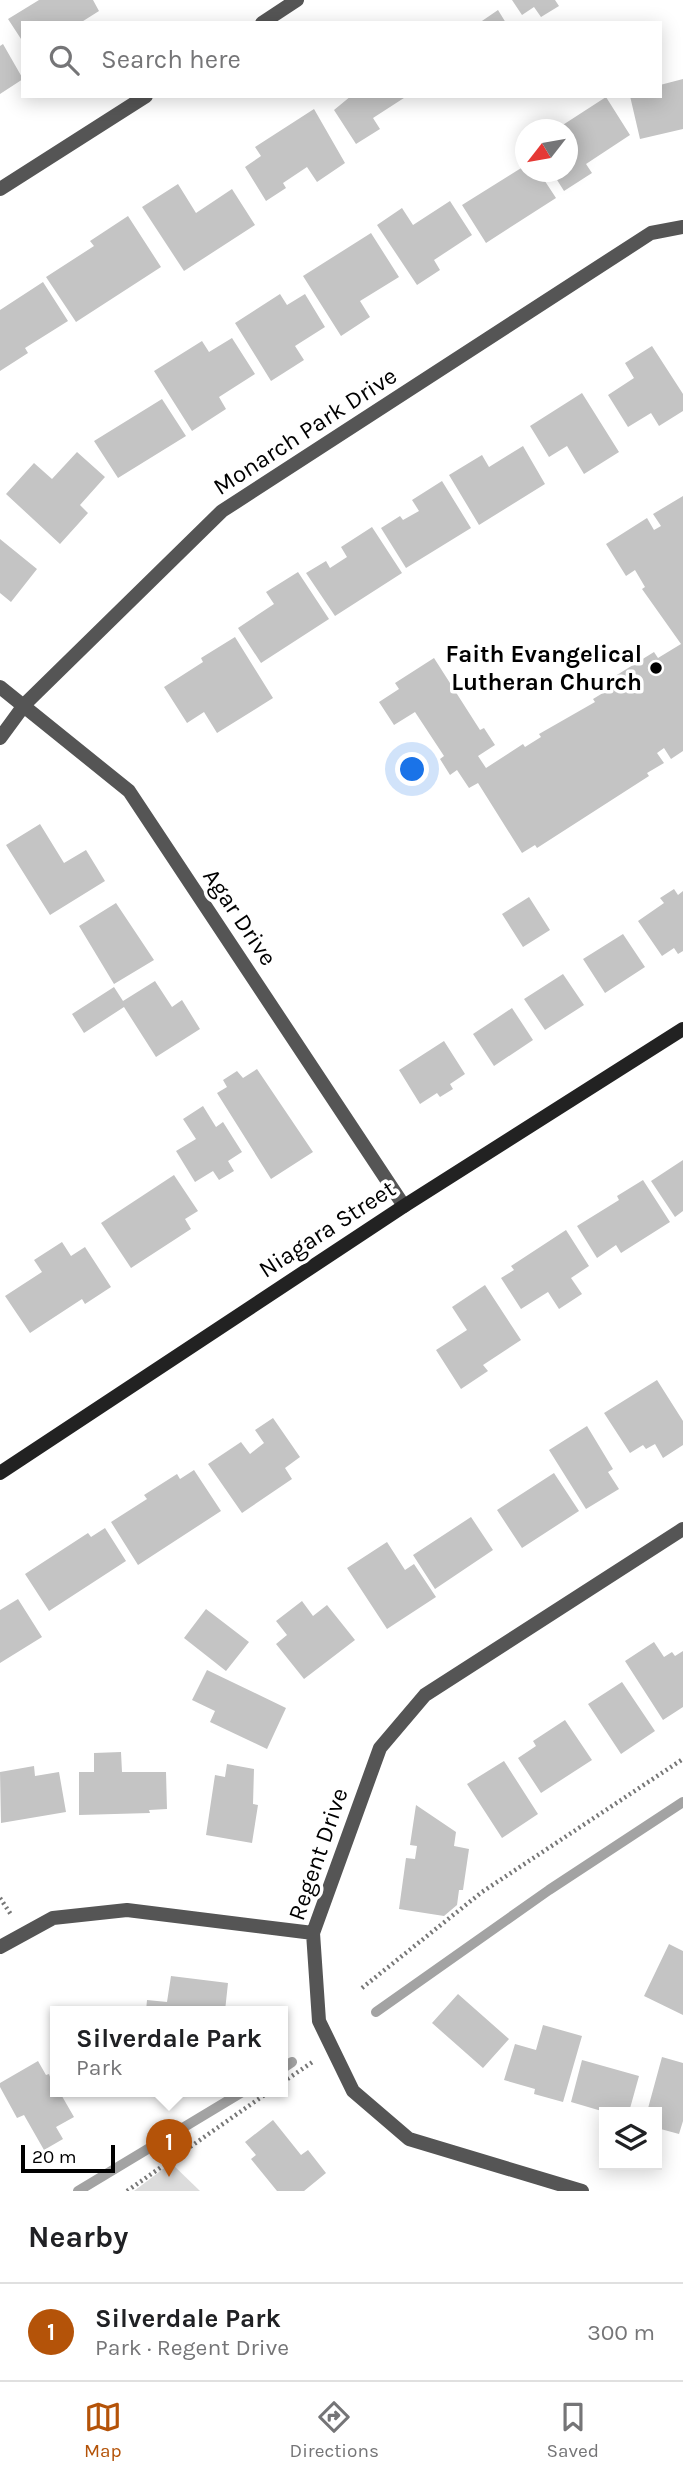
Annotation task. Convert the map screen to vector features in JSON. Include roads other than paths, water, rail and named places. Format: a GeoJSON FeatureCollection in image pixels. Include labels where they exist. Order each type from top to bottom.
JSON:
{"type":"FeatureCollection","features":[{"type":"Feature","properties":{"kind":"main road","name":"Niagara Street"},"geometry":{"type":"LineString","coordinates":[[0,1473],[404,1206],[683,1029]]}},
{"type":"Feature","properties":{"kind":"street"},"geometry":{"type":"LineString","coordinates":[[265,21],[298,0]]}},
{"type":"Feature","properties":{"kind":"street"},"geometry":{"type":"LineString","coordinates":[[0,188],[143,98]]}},
{"type":"Feature","properties":{"kind":"street","name":"Monarch Park Drive"},"geometry":{"type":"LineString","coordinates":[[0,738],[25,705],[222,511],[651,233],[683,227]]}},
{"type":"Feature","properties":{"kind":"street","name":"Agar Drive"},"geometry":{"type":"LineString","coordinates":[[0,687],[129,791],[404,1206]]}},
{"type":"Feature","properties":{"kind":"street","name":"Regent Drive"},"geometry":{"type":"LineString","coordinates":[[582,2191],[409,2139],[353,2091],[318,2021],[313,1933],[380,1748],[425,1695],[683,1529]]}},
{"type":"Feature","properties":{"kind":"street"},"geometry":{"type":"LineString","coordinates":[[0,1947],[53,1918],[127,1910],[313,1933]]}},
{"type":"Feature","properties":{"kind":"waterway"},"geometry":{"type":"LineString","coordinates":[[376,2012],[549,1890],[683,1802]]}},
{"type":"Feature","properties":{"kind":"waterway"},"geometry":{"type":"LineString","coordinates":[[288,2065],[292,2062]]}},
{"type":"Feature","properties":{"kind":"waterway"},"geometry":{"type":"LineString","coordinates":[[78,2191],[234,2097]]}},
{"type":"Feature","properties":{"kind":"place","name":"Faith Evangelical Lutheran Church"},"geometry":{"type":"Point","coordinates":[656,668]}},
{"type":"Feature","properties":{"kind":"place","name":"Silverdale Park"},"geometry":{"type":"Point","coordinates":[169,2177]}}]}
